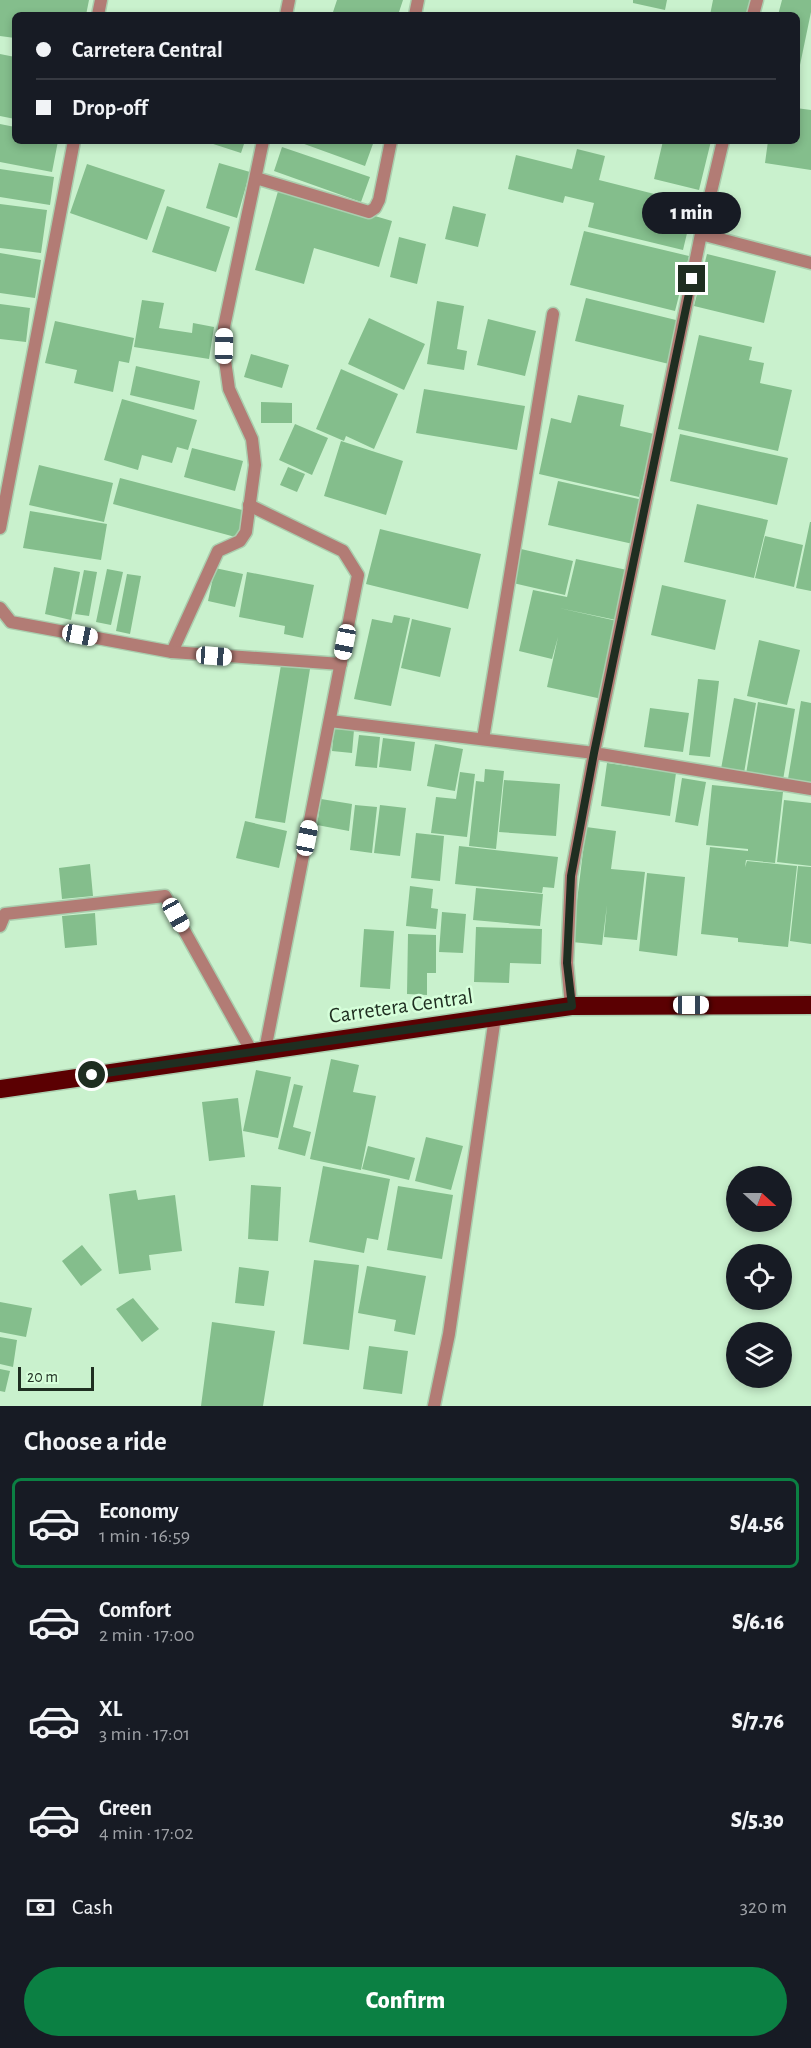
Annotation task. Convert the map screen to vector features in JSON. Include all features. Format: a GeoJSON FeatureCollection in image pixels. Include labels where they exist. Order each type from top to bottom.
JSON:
{"type":"FeatureCollection","features":[{"type":"Feature","properties":{"kind":"highway","name":"Carretera Central"},"geometry":{"type":"LineString","coordinates":[[0,1089],[572,1006],[811,1005]]}},
{"type":"Feature","properties":{"kind":"street"},"geometry":{"type":"LineString","coordinates":[[0,528],[73,144]]}},
{"type":"Feature","properties":{"kind":"street"},"geometry":{"type":"LineString","coordinates":[[172,652],[218,551],[240,541],[246,532],[255,465],[252,439],[229,389],[224,346],[226,308],[262,144]]}},
{"type":"Feature","properties":{"kind":"street"},"geometry":{"type":"LineString","coordinates":[[256,178],[369,213],[379,200],[390,144]]}},
{"type":"Feature","properties":{"kind":"street"},"geometry":{"type":"LineString","coordinates":[[572,1006],[567,963],[571,876],[594,753],[701,234],[722,144]]}},
{"type":"Feature","properties":{"kind":"street"},"geometry":{"type":"LineString","coordinates":[[701,234],[811,263]]}},
{"type":"Feature","properties":{"kind":"street"},"geometry":{"type":"LineString","coordinates":[[483,739],[553,314]]}},
{"type":"Feature","properties":{"kind":"street"},"geometry":{"type":"LineString","coordinates":[[249,505],[343,551],[358,575],[330,721],[259,1051]]}},
{"type":"Feature","properties":{"kind":"street"},"geometry":{"type":"LineString","coordinates":[[0,608],[11,622],[172,652],[341,664]]}},
{"type":"Feature","properties":{"kind":"street"},"geometry":{"type":"LineString","coordinates":[[330,721],[594,753],[811,789]]}},
{"type":"Feature","properties":{"kind":"street"},"geometry":{"type":"LineString","coordinates":[[0,926],[5,914],[165,896],[259,1051]]}},
{"type":"Feature","properties":{"kind":"street"},"geometry":{"type":"LineString","coordinates":[[434,1406],[451,1323],[495,1017]]}},
{"type":"Feature","properties":{"kind":"building"},"geometry":{"type":"Polygon","coordinates":[[[0,0],[89,0],[87,12],[12,12],[12,38],[0,36],[0,0]]]}},
{"type":"Feature","properties":{"kind":"building"},"geometry":{"type":"Polygon","coordinates":[[[337,0],[403,0],[399,12],[333,12],[337,0]]]}},
{"type":"Feature","properties":{"kind":"building"},"geometry":{"type":"Polygon","coordinates":[[[633,0],[667,0],[665,10],[633,3],[633,0]]]}},
{"type":"Feature","properties":{"kind":"building"},"geometry":{"type":"Polygon","coordinates":[[[713,0],[750,0],[748,12],[711,12],[713,0]]]}},
{"type":"Feature","properties":{"kind":"building"},"geometry":{"type":"Polygon","coordinates":[[[782,0],[811,0],[811,12],[800,65],[800,12],[779,12],[782,0]]]}},
{"type":"Feature","properties":{"kind":"building"},"geometry":{"type":"Polygon","coordinates":[[[0,54],[12,56],[12,118],[0,116],[0,54]]]}},
{"type":"Feature","properties":{"kind":"building"},"geometry":{"type":"Polygon","coordinates":[[[800,109],[811,110],[811,170],[765,163],[768,144],[800,144],[800,109]]]}},
{"type":"Feature","properties":{"kind":"building"},"geometry":{"type":"Polygon","coordinates":[[[0,124],[12,126],[12,144],[57,144],[52,172],[0,162],[0,124]]]}},
{"type":"Feature","properties":{"kind":"building"},"geometry":{"type":"Polygon","coordinates":[[[213,144],[244,144],[241,153],[213,144]]]}},
{"type":"Feature","properties":{"kind":"building"},"geometry":{"type":"Polygon","coordinates":[[[304,144],[373,144],[365,166],[304,144]]]}},
{"type":"Feature","properties":{"kind":"building"},"geometry":{"type":"Polygon","coordinates":[[[662,144],[710,144],[699,190],[654,179],[662,144]]]}},
{"type":"Feature","properties":{"kind":"building"},"geometry":{"type":"Polygon","coordinates":[[[282,147],[370,177],[361,202],[274,171],[282,147]]]}},
{"type":"Feature","properties":{"kind":"building"},"geometry":{"type":"Polygon","coordinates":[[[577,149],[605,156],[599,180],[694,204],[683,250],[588,227],[594,203],[565,196],[563,203],[508,189],[516,155],[572,169],[577,149]]]}},
{"type":"Feature","properties":{"kind":"building"},"geometry":{"type":"Polygon","coordinates":[[[219,163],[250,172],[237,218],[206,208],[219,163]]]}},
{"type":"Feature","properties":{"kind":"building"},"geometry":{"type":"Polygon","coordinates":[[[87,164],[165,190],[147,240],[70,213],[87,164]]]}},
{"type":"Feature","properties":{"kind":"building"},"geometry":{"type":"Polygon","coordinates":[[[0,169],[54,177],[50,205],[0,197],[0,169]]]}},
{"type":"Feature","properties":{"kind":"building"},"geometry":{"type":"Polygon","coordinates":[[[279,188],[392,221],[379,267],[314,248],[304,284],[255,270],[279,188]]]}},
{"type":"Feature","properties":{"kind":"building"},"geometry":{"type":"Polygon","coordinates":[[[0,204],[47,210],[41,253],[0,248],[0,204]]]}},
{"type":"Feature","properties":{"kind":"building"},"geometry":{"type":"Polygon","coordinates":[[[167,206],[230,227],[216,272],[152,252],[167,206]]]}},
{"type":"Feature","properties":{"kind":"building"},"geometry":{"type":"Polygon","coordinates":[[[453,206],[486,214],[478,247],[445,239],[453,206]]]}},
{"type":"Feature","properties":{"kind":"building"},"geometry":{"type":"Polygon","coordinates":[[[584,231],[689,256],[675,311],[570,285],[584,231]]]}},
{"type":"Feature","properties":{"kind":"building"},"geometry":{"type":"Polygon","coordinates":[[[399,237],[426,244],[417,284],[390,277],[399,237]]]}},
{"type":"Feature","properties":{"kind":"building"},"geometry":{"type":"Polygon","coordinates":[[[0,253],[41,260],[35,298],[0,293],[0,253]]]}},
{"type":"Feature","properties":{"kind":"building"},"geometry":{"type":"Polygon","coordinates":[[[707,254],[776,271],[764,323],[694,306],[707,254]]]}},
{"type":"Feature","properties":{"kind":"building"},"geometry":{"type":"Polygon","coordinates":[[[586,298],[680,321],[669,364],[575,341],[586,298]]]}},
{"type":"Feature","properties":{"kind":"building"},"geometry":{"type":"Polygon","coordinates":[[[142,300],[164,303],[159,328],[192,333],[193,323],[214,327],[209,359],[134,347],[142,300]]]}},
{"type":"Feature","properties":{"kind":"building"},"geometry":{"type":"Polygon","coordinates":[[[437,301],[464,306],[457,349],[467,351],[464,370],[427,364],[437,301]]]}},
{"type":"Feature","properties":{"kind":"building"},"geometry":{"type":"Polygon","coordinates":[[[0,304],[30,308],[26,342],[0,339],[0,304]]]}},
{"type":"Feature","properties":{"kind":"building"},"geometry":{"type":"Polygon","coordinates":[[[369,318],[425,344],[404,390],[348,364],[369,318]]]}},
{"type":"Feature","properties":{"kind":"building"},"geometry":{"type":"Polygon","coordinates":[[[488,319],[536,331],[525,376],[477,365],[488,319]]]}},
{"type":"Feature","properties":{"kind":"building"},"geometry":{"type":"Polygon","coordinates":[[[55,321],[134,338],[129,363],[119,361],[113,392],[74,383],[77,370],[45,363],[55,321]]]}},
{"type":"Feature","properties":{"kind":"building"},"geometry":{"type":"Polygon","coordinates":[[[699,335],[752,347],[749,360],[764,363],[760,383],[792,390],[778,451],[678,429],[699,335]]]}},
{"type":"Feature","properties":{"kind":"building"},"geometry":{"type":"Polygon","coordinates":[[[251,354],[289,365],[282,388],[244,377],[251,354]]]}},
{"type":"Feature","properties":{"kind":"building"},"geometry":{"type":"Polygon","coordinates":[[[136,366],[200,381],[194,410],[130,395],[136,366]]]}},
{"type":"Feature","properties":{"kind":"building"},"geometry":{"type":"Polygon","coordinates":[[[341,369],[398,394],[374,449],[346,436],[344,441],[316,429],[341,369]]]}},
{"type":"Feature","properties":{"kind":"building"},"geometry":{"type":"Polygon","coordinates":[[[424,389],[525,406],[517,450],[416,433],[424,389]]]}},
{"type":"Feature","properties":{"kind":"building"},"geometry":{"type":"Polygon","coordinates":[[[578,395],[624,405],[620,426],[654,434],[639,497],[539,474],[551,418],[571,423],[578,395]]]}},
{"type":"Feature","properties":{"kind":"building"},"geometry":{"type":"Polygon","coordinates":[[[122,399],[197,420],[188,450],[177,447],[172,463],[142,455],[138,470],[104,460],[122,399]]]}},
{"type":"Feature","properties":{"kind":"building"},"geometry":{"type":"Polygon","coordinates":[[[261,402],[292,403],[292,423],[261,423],[261,402]]]}},
{"type":"Feature","properties":{"kind":"building"},"geometry":{"type":"Polygon","coordinates":[[[295,424],[328,438],[312,475],[279,460],[295,424]]]}},
{"type":"Feature","properties":{"kind":"building"},"geometry":{"type":"Polygon","coordinates":[[[680,434],[788,458],[777,505],[670,481],[680,434]]]}},
{"type":"Feature","properties":{"kind":"building"},"geometry":{"type":"Polygon","coordinates":[[[341,441],[403,461],[386,515],[324,496],[341,441]]]}},
{"type":"Feature","properties":{"kind":"building"},"geometry":{"type":"Polygon","coordinates":[[[192,448],[243,461],[235,491],[184,477],[192,448]]]}},
{"type":"Feature","properties":{"kind":"building"},"geometry":{"type":"Polygon","coordinates":[[[39,465],[113,483],[104,522],[29,505],[39,465]]]}},
{"type":"Feature","properties":{"kind":"building"},"geometry":{"type":"Polygon","coordinates":[[[288,467],[305,474],[297,492],[280,485],[288,467]]]}},
{"type":"Feature","properties":{"kind":"building"},"geometry":{"type":"Polygon","coordinates":[[[120,478],[246,511],[239,538],[113,504],[120,478]]]}},
{"type":"Feature","properties":{"kind":"building"},"geometry":{"type":"Polygon","coordinates":[[[558,481],[643,500],[633,544],[548,525],[558,481]]]}},
{"type":"Feature","properties":{"kind":"building"},"geometry":{"type":"Polygon","coordinates":[[[697,504],[768,520],[754,578],[684,562],[697,504]]]}},
{"type":"Feature","properties":{"kind":"building"},"geometry":{"type":"Polygon","coordinates":[[[30,511],[107,524],[101,560],[23,548],[30,511]]]}},
{"type":"Feature","properties":{"kind":"building"},"geometry":{"type":"Polygon","coordinates":[[[811,522],[811,591],[796,588],[811,522]]]}},
{"type":"Feature","properties":{"kind":"building"},"geometry":{"type":"Polygon","coordinates":[[[380,529],[481,554],[468,609],[366,584],[380,529]]]}},
{"type":"Feature","properties":{"kind":"building"},"geometry":{"type":"Polygon","coordinates":[[[765,536],[803,545],[794,587],[755,578],[765,536]]]}},
{"type":"Feature","properties":{"kind":"building"},"geometry":{"type":"Polygon","coordinates":[[[521,549],[573,561],[565,595],[513,583],[521,549]]]}},
{"type":"Feature","properties":{"kind":"building"},"geometry":{"type":"Polygon","coordinates":[[[576,559],[627,570],[616,620],[559,608],[617,621],[602,699],[547,687],[558,637],[552,659],[519,651],[533,590],[567,597],[576,559]]]}},
{"type":"Feature","properties":{"kind":"building"},"geometry":{"type":"Polygon","coordinates":[[[54,567],[80,572],[71,620],[45,614],[54,567]]]}},
{"type":"Feature","properties":{"kind":"building"},"geometry":{"type":"Polygon","coordinates":[[[215,568],[243,574],[235,607],[208,601],[215,568]]]}},
{"type":"Feature","properties":{"kind":"building"},"geometry":{"type":"Polygon","coordinates":[[[107,569],[123,572],[111,625],[96,622],[107,569]]]}},
{"type":"Feature","properties":{"kind":"building"},"geometry":{"type":"Polygon","coordinates":[[[84,570],[97,572],[89,616],[75,614],[84,570]]]}},
{"type":"Feature","properties":{"kind":"building"},"geometry":{"type":"Polygon","coordinates":[[[247,572],[314,585],[303,638],[284,634],[285,626],[239,617],[247,572]]]}},
{"type":"Feature","properties":{"kind":"building"},"geometry":{"type":"Polygon","coordinates":[[[127,574],[141,576],[130,634],[116,631],[127,574]]]}},
{"type":"Feature","properties":{"kind":"building"},"geometry":{"type":"Polygon","coordinates":[[[662,585],[726,600],[715,650],[651,635],[662,585]]]}},
{"type":"Feature","properties":{"kind":"building"},"geometry":{"type":"Polygon","coordinates":[[[394,615],[410,618],[391,706],[354,699],[372,619],[392,623],[394,615]]]}},
{"type":"Feature","properties":{"kind":"building"},"geometry":{"type":"Polygon","coordinates":[[[412,619],[451,628],[440,677],[401,668],[412,619]]]}},
{"type":"Feature","properties":{"kind":"building"},"geometry":{"type":"Polygon","coordinates":[[[759,640],[800,650],[787,705],[747,696],[759,640]]]}},
{"type":"Feature","properties":{"kind":"building"},"geometry":{"type":"Polygon","coordinates":[[[281,665],[310,669],[285,823],[255,818],[281,665]]]}},
{"type":"Feature","properties":{"kind":"building"},"geometry":{"type":"Polygon","coordinates":[[[698,679],[719,681],[710,757],[689,755],[698,679]]]}},
{"type":"Feature","properties":{"kind":"building"},"geometry":{"type":"Polygon","coordinates":[[[734,698],[756,703],[744,773],[721,769],[734,698]]]}},
{"type":"Feature","properties":{"kind":"building"},"geometry":{"type":"Polygon","coordinates":[[[801,701],[811,703],[811,783],[788,779],[801,701]]]}},
{"type":"Feature","properties":{"kind":"building"},"geometry":{"type":"Polygon","coordinates":[[[758,702],[795,709],[783,780],[746,774],[758,702]]]}},
{"type":"Feature","properties":{"kind":"building"},"geometry":{"type":"Polygon","coordinates":[[[650,708],[689,713],[683,752],[644,747],[650,708]]]}},
{"type":"Feature","properties":{"kind":"building"},"geometry":{"type":"Polygon","coordinates":[[[334,729],[354,730],[352,753],[332,751],[334,729]]]}},
{"type":"Feature","properties":{"kind":"building"},"geometry":{"type":"Polygon","coordinates":[[[359,735],[380,737],[377,768],[355,766],[359,735]]]}},
{"type":"Feature","properties":{"kind":"building"},"geometry":{"type":"Polygon","coordinates":[[[383,738],[415,742],[411,771],[379,767],[383,738]]]}},
{"type":"Feature","properties":{"kind":"building"},"geometry":{"type":"Polygon","coordinates":[[[435,744],[463,749],[455,791],[427,786],[435,744]]]}},
{"type":"Feature","properties":{"kind":"building"},"geometry":{"type":"Polygon","coordinates":[[[607,763],[676,773],[670,816],[601,806],[607,763]]]}},
{"type":"Feature","properties":{"kind":"building"},"geometry":{"type":"Polygon","coordinates":[[[485,769],[504,771],[496,849],[469,846],[476,781],[484,782],[485,769]]]}},
{"type":"Feature","properties":{"kind":"building"},"geometry":{"type":"Polygon","coordinates":[[[460,772],[475,774],[467,837],[431,833],[436,797],[456,799],[460,772]]]}},
{"type":"Feature","properties":{"kind":"building"},"geometry":{"type":"Polygon","coordinates":[[[682,778],[706,782],[698,826],[675,822],[682,778]]]}},
{"type":"Feature","properties":{"kind":"building"},"geometry":{"type":"Polygon","coordinates":[[[504,780],[560,784],[556,836],[499,832],[504,780]]]}},
{"type":"Feature","properties":{"kind":"building"},"geometry":{"type":"Polygon","coordinates":[[[712,785],[783,792],[775,863],[746,860],[745,867],[747,861],[797,866],[788,947],[738,942],[738,938],[701,934],[710,847],[748,851],[748,849],[706,845],[712,785]]]}},
{"type":"Feature","properties":{"kind":"building"},"geometry":{"type":"Polygon","coordinates":[[[321,799],[352,804],[349,831],[317,825],[321,799]]]}},
{"type":"Feature","properties":{"kind":"building"},"geometry":{"type":"Polygon","coordinates":[[[784,800],[811,803],[811,866],[777,862],[784,800]]]}},
{"type":"Feature","properties":{"kind":"building"},"geometry":{"type":"Polygon","coordinates":[[[355,805],[377,807],[372,853],[350,850],[355,805]]]}},
{"type":"Feature","properties":{"kind":"building"},"geometry":{"type":"Polygon","coordinates":[[[380,805],[406,808],[400,856],[374,853],[380,805]]]}},
{"type":"Feature","properties":{"kind":"building"},"geometry":{"type":"Polygon","coordinates":[[[245,821],[287,831],[279,868],[236,858],[245,821]]]}},
{"type":"Feature","properties":{"kind":"building"},"geometry":{"type":"Polygon","coordinates":[[[586,827],[616,831],[611,869],[645,872],[637,940],[604,937],[607,905],[602,945],[572,942],[586,827]]]}},
{"type":"Feature","properties":{"kind":"building"},"geometry":{"type":"Polygon","coordinates":[[[416,833],[444,836],[440,881],[411,878],[416,833]]]}},
{"type":"Feature","properties":{"kind":"building"},"geometry":{"type":"Polygon","coordinates":[[[459,846],[558,857],[554,888],[543,887],[542,893],[455,884],[459,846]]]}},
{"type":"Feature","properties":{"kind":"building"},"geometry":{"type":"Polygon","coordinates":[[[90,864],[93,896],[62,899],[59,868],[90,864]]]}},
{"type":"Feature","properties":{"kind":"building"},"geometry":{"type":"Polygon","coordinates":[[[798,866],[811,867],[811,944],[790,941],[798,866]]]}},
{"type":"Feature","properties":{"kind":"building"},"geometry":{"type":"Polygon","coordinates":[[[647,873],[685,877],[677,956],[639,951],[647,873]]]}},
{"type":"Feature","properties":{"kind":"building"},"geometry":{"type":"Polygon","coordinates":[[[410,886],[433,889],[431,908],[438,909],[436,929],[406,926],[410,886]]]}},
{"type":"Feature","properties":{"kind":"building"},"geometry":{"type":"Polygon","coordinates":[[[476,888],[543,894],[540,926],[473,920],[476,888]]]}},
{"type":"Feature","properties":{"kind":"building"},"geometry":{"type":"Polygon","coordinates":[[[442,912],[466,914],[463,953],[439,952],[442,912]]]}},
{"type":"Feature","properties":{"kind":"building"},"geometry":{"type":"Polygon","coordinates":[[[95,913],[97,945],[65,948],[62,916],[95,913]]]}},
{"type":"Feature","properties":{"kind":"building"},"geometry":{"type":"Polygon","coordinates":[[[476,927],[542,929],[541,964],[510,963],[509,983],[474,982],[476,927]]]}},
{"type":"Feature","properties":{"kind":"building"},"geometry":{"type":"Polygon","coordinates":[[[364,929],[394,931],[390,989],[360,987],[364,929]]]}},
{"type":"Feature","properties":{"kind":"building"},"geometry":{"type":"Polygon","coordinates":[[[408,934],[436,935],[436,973],[427,973],[427,995],[407,994],[408,934]]]}},
{"type":"Feature","properties":{"kind":"building"},"geometry":{"type":"Polygon","coordinates":[[[331,1059],[359,1065],[353,1092],[376,1096],[361,1170],[310,1159],[331,1059]]]}},
{"type":"Feature","properties":{"kind":"building"},"geometry":{"type":"Polygon","coordinates":[[[256,1070],[291,1077],[278,1138],[243,1131],[256,1070]]]}},
{"type":"Feature","properties":{"kind":"building"},"geometry":{"type":"Polygon","coordinates":[[[294,1084],[303,1086],[293,1127],[311,1132],[305,1156],[278,1149],[294,1084]]]}},
{"type":"Feature","properties":{"kind":"building"},"geometry":{"type":"Polygon","coordinates":[[[238,1098],[245,1157],[209,1161],[202,1102],[238,1098]]]}},
{"type":"Feature","properties":{"kind":"building"},"geometry":{"type":"Polygon","coordinates":[[[426,1137],[463,1146],[451,1190],[415,1181],[426,1137]]]}},
{"type":"Feature","properties":{"kind":"building"},"geometry":{"type":"Polygon","coordinates":[[[368,1146],[415,1158],[409,1180],[362,1169],[368,1146]]]}},
{"type":"Feature","properties":{"kind":"building"},"geometry":{"type":"Polygon","coordinates":[[[323,1166],[390,1179],[378,1240],[367,1238],[364,1253],[309,1242],[323,1166]]]}},
{"type":"Feature","properties":{"kind":"building"},"geometry":{"type":"Polygon","coordinates":[[[251,1185],[281,1187],[278,1241],[248,1239],[251,1185]]]}},
{"type":"Feature","properties":{"kind":"building"},"geometry":{"type":"Polygon","coordinates":[[[398,1186],[453,1195],[442,1259],[387,1250],[398,1186]]]}},
{"type":"Feature","properties":{"kind":"building"},"geometry":{"type":"Polygon","coordinates":[[[136,1190],[138,1200],[175,1195],[182,1251],[149,1255],[151,1270],[119,1274],[109,1194],[136,1190]]]}},
{"type":"Feature","properties":{"kind":"building"},"geometry":{"type":"Polygon","coordinates":[[[82,1245],[102,1270],[81,1286],[62,1261],[82,1245]]]}},
{"type":"Feature","properties":{"kind":"building"},"geometry":{"type":"Polygon","coordinates":[[[314,1260],[359,1265],[349,1350],[303,1344],[314,1260]]]}},
{"type":"Feature","properties":{"kind":"building"},"geometry":{"type":"Polygon","coordinates":[[[367,1266],[426,1276],[415,1335],[394,1331],[396,1320],[358,1313],[367,1266]]]}},
{"type":"Feature","properties":{"kind":"building"},"geometry":{"type":"Polygon","coordinates":[[[239,1267],[269,1271],[264,1306],[235,1303],[239,1267]]]}},
{"type":"Feature","properties":{"kind":"building"},"geometry":{"type":"Polygon","coordinates":[[[133,1298],[159,1329],[142,1342],[116,1309],[133,1298]]]}},
{"type":"Feature","properties":{"kind":"building"},"geometry":{"type":"Polygon","coordinates":[[[0,1302],[32,1308],[26,1337],[0,1332],[0,1302]]]}},
{"type":"Feature","properties":{"kind":"building"},"geometry":{"type":"Polygon","coordinates":[[[212,1322],[275,1331],[263,1406],[201,1406],[212,1322]]]}},
{"type":"Feature","properties":{"kind":"building"},"geometry":{"type":"Polygon","coordinates":[[[0,1337],[17,1340],[13,1367],[0,1364],[0,1337]]]}},
{"type":"Feature","properties":{"kind":"building"},"geometry":{"type":"Polygon","coordinates":[[[369,1346],[408,1351],[402,1394],[363,1389],[369,1346]]]}},
{"type":"Feature","properties":{"kind":"building"},"geometry":{"type":"Polygon","coordinates":[[[0,1369],[10,1371],[5,1392],[0,1391],[0,1369]]]}},
{"type":"Feature","properties":{"kind":"route"},"geometry":{"type":"LineString","coordinates":[[92,1075],[572,1006],[567,963],[571,876],[594,753],[692,279]]}}]}
